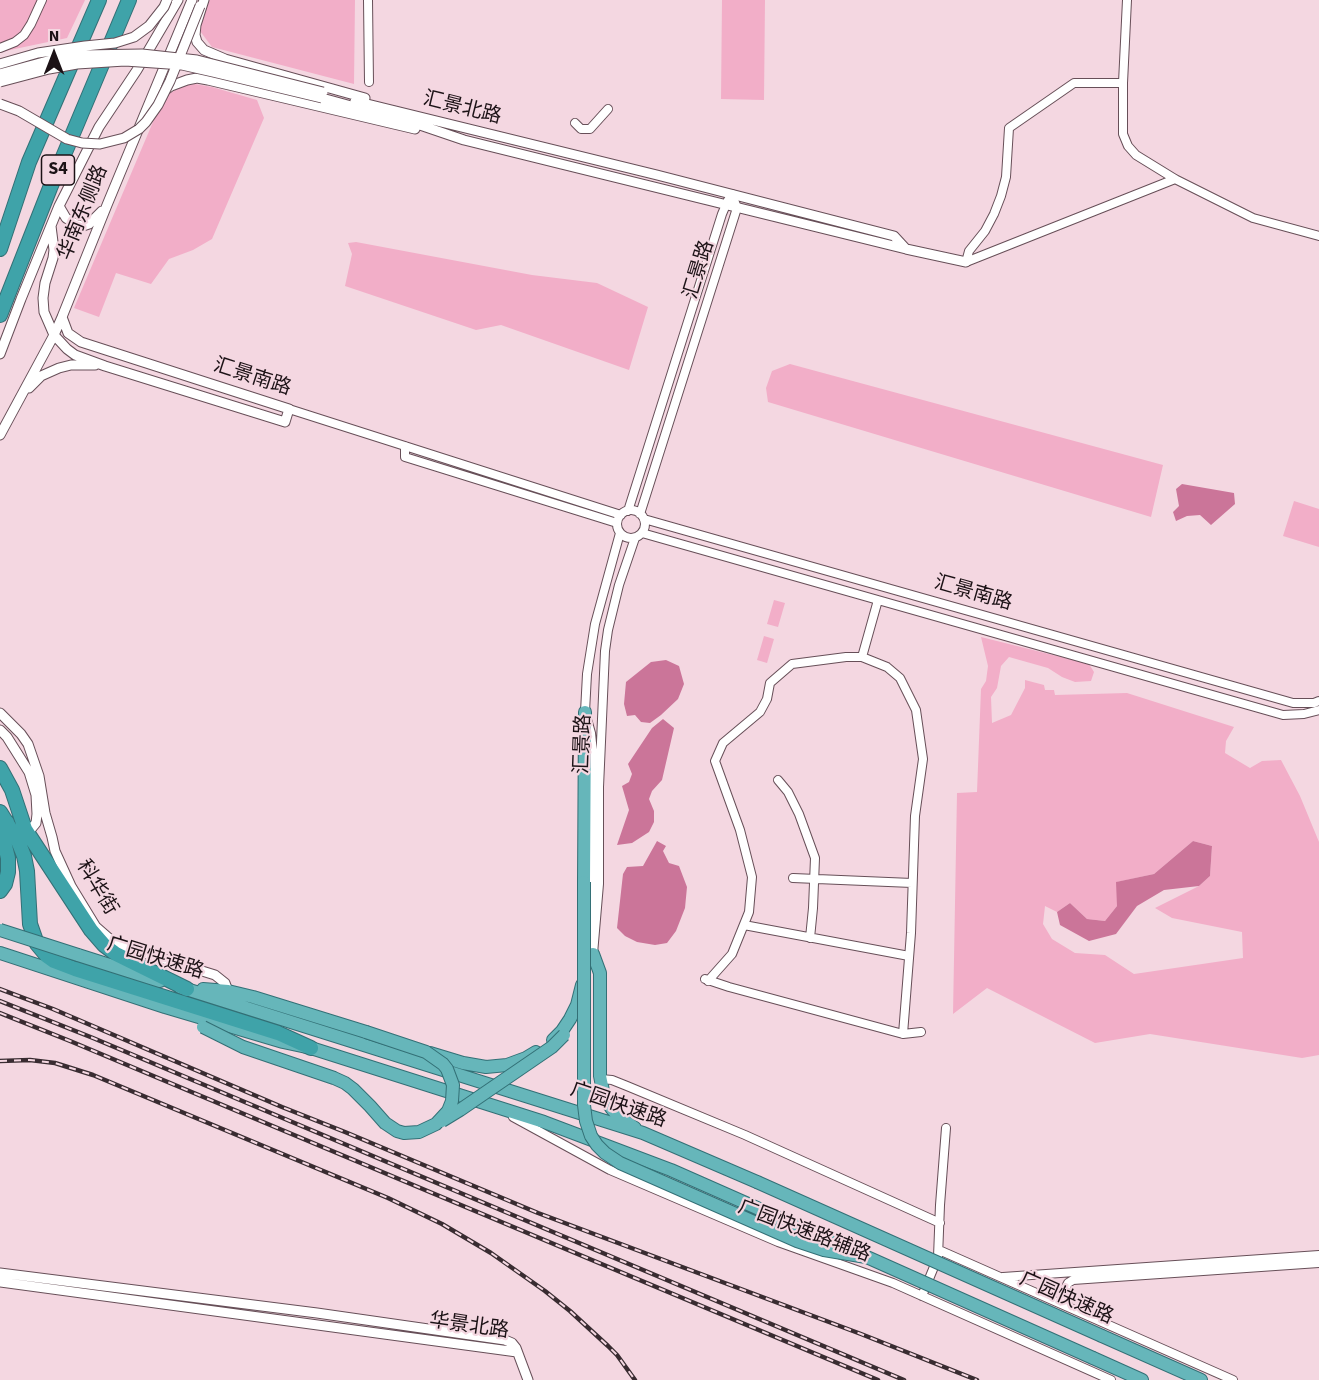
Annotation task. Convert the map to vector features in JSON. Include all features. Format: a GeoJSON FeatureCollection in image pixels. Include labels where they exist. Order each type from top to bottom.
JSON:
{"type":"FeatureCollection","features":[{"type":"Feature","properties":{"kind":"highway","name":"S4"},"geometry":{"type":"LineString","coordinates":[[0,249],[29,162],[98,0]]}},
{"type":"Feature","properties":{"kind":"highway","name":"S4"},"geometry":{"type":"LineString","coordinates":[[0,315],[50,188],[129,0]]}},
{"type":"Feature","properties":{"kind":"highway"},"geometry":{"type":"LineString","coordinates":[[0,225],[29,162]]}},
{"type":"Feature","properties":{"kind":"highway"},"geometry":{"type":"LineString","coordinates":[[585,712],[584,1105],[591,1136],[605,1153],[620,1162],[797,1241],[824,1250],[867,1257]]}},
{"type":"Feature","properties":{"kind":"highway"},"geometry":{"type":"LineString","coordinates":[[0,768],[12,790],[25,829],[97,937],[116,954],[187,989],[228,991],[475,1066],[486,1067],[518,1062],[536,1053],[563,1033]]}},
{"type":"Feature","properties":{"kind":"highway"},"geometry":{"type":"LineString","coordinates":[[0,891],[5,884],[8,872],[8,858],[2,837],[3,817]]}},
{"type":"Feature","properties":{"kind":"highway"},"geometry":{"type":"LineString","coordinates":[[3,817],[18,841],[27,871],[30,924],[37,944],[47,956],[75,969],[278,1033],[311,1048]]}},
{"type":"Feature","properties":{"kind":"highway"},"geometry":{"type":"LineString","coordinates":[[2,837],[18,841]]}},
{"type":"Feature","properties":{"kind":"highway","name":"广园快速路"},"geometry":{"type":"LineString","coordinates":[[0,930],[643,1133],[1200,1380]]}},
{"type":"Feature","properties":{"kind":"highway","name":"广园快速路"},"geometry":{"type":"LineString","coordinates":[[0,953],[165,1007],[311,1048],[544,1122],[671,1170],[1142,1380]]}},
{"type":"Feature","properties":{"kind":"highway"},"geometry":{"type":"LineString","coordinates":[[165,1007],[243,1047],[345,1083],[385,1123],[397,1131],[419,1132],[460,1110],[552,1047],[575,1021],[582,1006],[587,984],[588,955]]}},
{"type":"Feature","properties":{"kind":"highway"},"geometry":{"type":"LineString","coordinates":[[588,955],[600,973],[601,1078],[606,1100],[619,1117],[643,1133]]}},
{"type":"Feature","properties":{"kind":"highway"},"geometry":{"type":"LineString","coordinates":[[426,1052],[443,1064],[453,1085],[451,1105],[436,1124]]}},
{"type":"Feature","properties":{"kind":"street"},"geometry":{"type":"LineString","coordinates":[[0,48],[15,42],[24,35],[42,0]]}},
{"type":"Feature","properties":{"kind":"street"},"geometry":{"type":"LineString","coordinates":[[0,64],[38,52],[115,43],[134,37],[149,26],[167,0]]}},
{"type":"Feature","properties":{"kind":"street","name":"华南东侧路"},"geometry":{"type":"LineString","coordinates":[[0,354],[59,206],[99,127],[137,70],[177,0]]}},
{"type":"Feature","properties":{"kind":"street"},"geometry":{"type":"LineString","coordinates":[[368,0],[369,82]]}},
{"type":"Feature","properties":{"kind":"street"},"geometry":{"type":"LineString","coordinates":[[1127,0],[1123,83],[1124,134],[1128,146],[1136,155],[1175,179],[1252,218],[1319,236]]}},
{"type":"Feature","properties":{"kind":"street"},"geometry":{"type":"LineString","coordinates":[[0,104],[19,111],[58,134],[82,143],[100,144],[124,138],[139,129],[158,105],[170,81],[200,1]]}},
{"type":"Feature","properties":{"kind":"street"},"geometry":{"type":"LineString","coordinates":[[200,1],[195,36],[204,50],[225,59],[385,103],[424,118]]}},
{"type":"Feature","properties":{"kind":"street","name":"华南东侧路"},"geometry":{"type":"LineString","coordinates":[[0,435],[54,335],[141,122],[200,1]]}},
{"type":"Feature","properties":{"kind":"street","name":"汇景北路"},"geometry":{"type":"LineString","coordinates":[[0,74],[51,60],[83,55],[142,54],[197,60],[323,95],[464,140],[966,262]]}},
{"type":"Feature","properties":{"kind":"street","name":"汇景北路"},"geometry":{"type":"LineString","coordinates":[[0,82],[16,76],[77,64],[125,62],[182,65],[424,118],[732,194],[894,236],[906,249]]}},
{"type":"Feature","properties":{"kind":"street"},"geometry":{"type":"LineString","coordinates":[[141,122],[165,90],[178,83],[197,78],[464,140]]}},
{"type":"Feature","properties":{"kind":"street"},"geometry":{"type":"LineString","coordinates":[[966,262],[969,251],[985,231],[1001,196],[1006,177],[1009,128],[1074,83],[1123,83]]}},
{"type":"Feature","properties":{"kind":"street"},"geometry":{"type":"LineString","coordinates":[[575,123],[581,129],[590,129],[608,109]]}},
{"type":"Feature","properties":{"kind":"street"},"geometry":{"type":"LineString","coordinates":[[966,262],[1175,179]]}},
{"type":"Feature","properties":{"kind":"street"},"geometry":{"type":"LineString","coordinates":[[732,194],[737,208]]}},
{"type":"Feature","properties":{"kind":"street","name":"汇景路"},"geometry":{"type":"LineString","coordinates":[[625,513],[725,204],[732,194]]}},
{"type":"Feature","properties":{"kind":"street"},"geometry":{"type":"LineString","coordinates":[[59,206],[71,223],[83,226],[94,220],[107,205]]}},
{"type":"Feature","properties":{"kind":"street","name":"汇景路"},"geometry":{"type":"LineString","coordinates":[[642,517],[737,208]]}},
{"type":"Feature","properties":{"kind":"street"},"geometry":{"type":"LineString","coordinates":[[51,226],[54,250],[45,284],[44,312],[54,335],[60,342],[75,354],[105,366]]}},
{"type":"Feature","properties":{"kind":"street","name":"汇景南路"},"geometry":{"type":"LineString","coordinates":[[62,317],[68,333],[89,345],[405,446],[625,513]]}},
{"type":"Feature","properties":{"kind":"street"},"geometry":{"type":"LineString","coordinates":[[18,402],[34,382],[50,371],[71,365],[105,366]]}},
{"type":"Feature","properties":{"kind":"street","name":"汇景南路"},"geometry":{"type":"LineString","coordinates":[[105,366],[285,422],[289,409]]}},
{"type":"Feature","properties":{"kind":"street","name":"汇景南路"},"geometry":{"type":"LineString","coordinates":[[405,446],[405,458],[617,523]]}},
{"type":"Feature","properties":{"kind":"street"},"geometry":{"type":"LineString","coordinates":[[633,510],[642,517],[645,524],[642,532],[635,538],[620,533],[617,523],[625,513],[633,510]]}},
{"type":"Feature","properties":{"kind":"street","name":"汇景南路"},"geometry":{"type":"LineString","coordinates":[[642,517],[1293,703],[1319,701]]}},
{"type":"Feature","properties":{"kind":"street","name":"汇景南路"},"geometry":{"type":"LineString","coordinates":[[642,532],[1283,715],[1304,714],[1319,710]]}},
{"type":"Feature","properties":{"kind":"street","name":"汇景路"},"geometry":{"type":"LineString","coordinates":[[588,955],[594,901],[593,753],[591,733],[585,712],[587,674],[595,624],[620,533]]}},
{"type":"Feature","properties":{"kind":"street","name":"汇景路"},"geometry":{"type":"LineString","coordinates":[[588,955],[599,884],[598,788],[605,651],[619,585],[635,538]]}},
{"type":"Feature","properties":{"kind":"street"},"geometry":{"type":"LineString","coordinates":[[862,657],[878,600]]}},
{"type":"Feature","properties":{"kind":"street"},"geometry":{"type":"LineString","coordinates":[[903,1034],[915,816],[923,759],[916,710],[900,678],[887,667],[862,657],[792,664],[770,683],[767,699],[760,712],[723,743],[715,760],[740,830],[752,877],[749,912],[732,954],[707,980],[903,1034],[921,1032]]}},
{"type":"Feature","properties":{"kind":"street","name":"科华街"},"geometry":{"type":"LineString","coordinates":[[0,713],[28,744],[34,759],[55,851],[71,886],[96,927],[125,947],[215,975],[225,983],[228,991]]}},
{"type":"Feature","properties":{"kind":"street"},"geometry":{"type":"LineString","coordinates":[[0,730],[29,772],[36,795],[37,814],[36,823],[31,829]]}},
{"type":"Feature","properties":{"kind":"street"},"geometry":{"type":"LineString","coordinates":[[778,780],[788,792],[799,814],[815,858],[810,938]]}},
{"type":"Feature","properties":{"kind":"street"},"geometry":{"type":"LineString","coordinates":[[793,879],[912,882]]}},
{"type":"Feature","properties":{"kind":"street"},"geometry":{"type":"LineString","coordinates":[[744,926],[909,956]]}},
{"type":"Feature","properties":{"kind":"street"},"geometry":{"type":"LineString","coordinates":[[601,1078],[612,1080],[752,1138],[940,1223]]}},
{"type":"Feature","properties":{"kind":"street","name":"广园快速路辅路"},"geometry":{"type":"LineString","coordinates":[[491,1104],[610,1170],[778,1242],[884,1280],[1111,1380]]}},
{"type":"Feature","properties":{"kind":"street"},"geometry":{"type":"LineString","coordinates":[[922,1296],[935,1267],[939,1250],[946,1128]]}},
{"type":"Feature","properties":{"kind":"street"},"geometry":{"type":"LineString","coordinates":[[939,1250],[1233,1380]]}},
{"type":"Feature","properties":{"kind":"street"},"geometry":{"type":"LineString","coordinates":[[1002,1277],[1319,1255]]}},
{"type":"Feature","properties":{"kind":"street"},"geometry":{"type":"LineString","coordinates":[[1069,1307],[1065,1288],[1068,1282],[1073,1280],[1211,1263],[1319,1263]]}},
{"type":"Feature","properties":{"kind":"street","name":"华景北路"},"geometry":{"type":"LineString","coordinates":[[0,1273],[493,1338],[509,1341],[517,1352]]}},
{"type":"Feature","properties":{"kind":"street","name":"华景北路"},"geometry":{"type":"LineString","coordinates":[[0,1282],[517,1352]]}},
{"type":"Feature","properties":{"kind":"street"},"geometry":{"type":"LineString","coordinates":[[517,1352],[528,1380]]}},
{"type":"Feature","properties":{"kind":"shaded area"},"geometry":{"type":"Polygon","coordinates":[[[0,0],[85,0],[67,38],[0,53],[0,0]]]}},
{"type":"Feature","properties":{"kind":"shaded area"},"geometry":{"type":"Polygon","coordinates":[[[208,0],[355,0],[354,84],[212,47],[200,31],[201,13],[208,0]]]}},
{"type":"Feature","properties":{"kind":"shaded area"},"geometry":{"type":"Polygon","coordinates":[[[722,0],[765,0],[764,100],[721,99],[722,0]]]}},
{"type":"Feature","properties":{"kind":"shaded area"},"geometry":{"type":"Polygon","coordinates":[[[195,84],[257,100],[264,118],[212,239],[193,250],[169,259],[151,284],[116,273],[99,317],[74,308],[164,96],[183,86],[195,84]]]}},
{"type":"Feature","properties":{"kind":"shaded area"},"geometry":{"type":"Polygon","coordinates":[[[356,242],[532,275],[597,283],[648,307],[629,370],[501,325],[476,330],[345,286],[352,254],[348,243],[356,242]]]}},
{"type":"Feature","properties":{"kind":"shaded area"},"geometry":{"type":"Polygon","coordinates":[[[790,364],[1163,465],[1151,517],[768,402],[766,388],[772,371],[790,364]]]}},
{"type":"Feature","properties":{"kind":"shaded area"},"geometry":{"type":"Polygon","coordinates":[[[1182,484],[1234,493],[1235,504],[1211,525],[1200,515],[1187,516],[1176,521],[1173,512],[1179,506],[1176,489],[1182,484]]]}},
{"type":"Feature","properties":{"kind":"shaded area"},"geometry":{"type":"Polygon","coordinates":[[[1294,501],[1319,509],[1319,547],[1283,536],[1294,501]]]}},
{"type":"Feature","properties":{"kind":"shaded area"},"geometry":{"type":"Polygon","coordinates":[[[774,600],[785,603],[778,627],[767,624],[774,600]]]}},
{"type":"Feature","properties":{"kind":"shaded area"},"geometry":{"type":"Polygon","coordinates":[[[764,636],[774,639],[767,663],[757,660],[764,636]]]}},
{"type":"Feature","properties":{"kind":"shaded area"},"geometry":{"type":"Polygon","coordinates":[[[981,637],[1089,664],[1094,672],[1091,681],[1075,682],[1048,668],[1009,657],[1001,666],[997,688],[991,697],[992,723],[1011,715],[1025,688],[1025,680],[1044,685],[1045,690],[1054,690],[1055,695],[1127,693],[1234,727],[1226,741],[1225,753],[1250,768],[1262,761],[1281,760],[1300,796],[1319,842],[1319,1055],[1302,1058],[1150,1034],[1095,1043],[987,988],[953,1014],[957,793],[977,792],[981,689],[986,681],[988,666],[981,637]],[[1193,841],[1154,874],[1117,882],[1117,906],[1105,921],[1087,919],[1070,903],[1057,912],[1045,906],[1043,924],[1052,939],[1075,953],[1105,955],[1134,974],[1243,958],[1242,932],[1172,918],[1155,908],[1199,886],[1210,876],[1212,846],[1193,841]]]}},
{"type":"Feature","properties":{"kind":"shaded area"},"geometry":{"type":"Polygon","coordinates":[[[666,660],[679,666],[684,684],[678,699],[650,723],[641,722],[635,715],[627,716],[624,704],[626,682],[651,662],[666,660]]]}},
{"type":"Feature","properties":{"kind":"shaded area"},"geometry":{"type":"Polygon","coordinates":[[[663,719],[674,728],[662,780],[652,791],[649,799],[654,811],[654,822],[649,832],[632,843],[617,845],[629,810],[622,786],[629,782],[632,774],[628,764],[652,728],[663,719]]]}},
{"type":"Feature","properties":{"kind":"shaded area"},"geometry":{"type":"Polygon","coordinates":[[[657,841],[666,846],[663,851],[669,863],[679,866],[687,887],[685,908],[676,931],[667,943],[655,945],[637,942],[625,936],[617,928],[623,874],[627,867],[643,866],[657,841]]]}},
{"type":"Feature","properties":{"kind":"shaded area"},"geometry":{"type":"Polygon","coordinates":[[[1193,841],[1212,846],[1210,876],[1199,886],[1164,890],[1137,906],[1116,934],[1089,941],[1060,925],[1057,912],[1070,903],[1087,919],[1105,921],[1117,906],[1116,882],[1154,874],[1193,841]]]}},
{"type":"Feature","properties":{"kind":"railway"},"geometry":{"type":"LineString","coordinates":[[0,989],[53,1009],[538,1213],[977,1380]]}},
{"type":"Feature","properties":{"kind":"railway"},"geometry":{"type":"LineString","coordinates":[[0,1001],[93,1038],[904,1380]]}},
{"type":"Feature","properties":{"kind":"railway"},"geometry":{"type":"LineString","coordinates":[[0,1013],[878,1380]]}},
{"type":"Feature","properties":{"kind":"railway"},"geometry":{"type":"LineString","coordinates":[[0,1061],[30,1060],[55,1063],[93,1075],[388,1198],[442,1224],[491,1253],[570,1311],[617,1355],[635,1380]]}}]}
